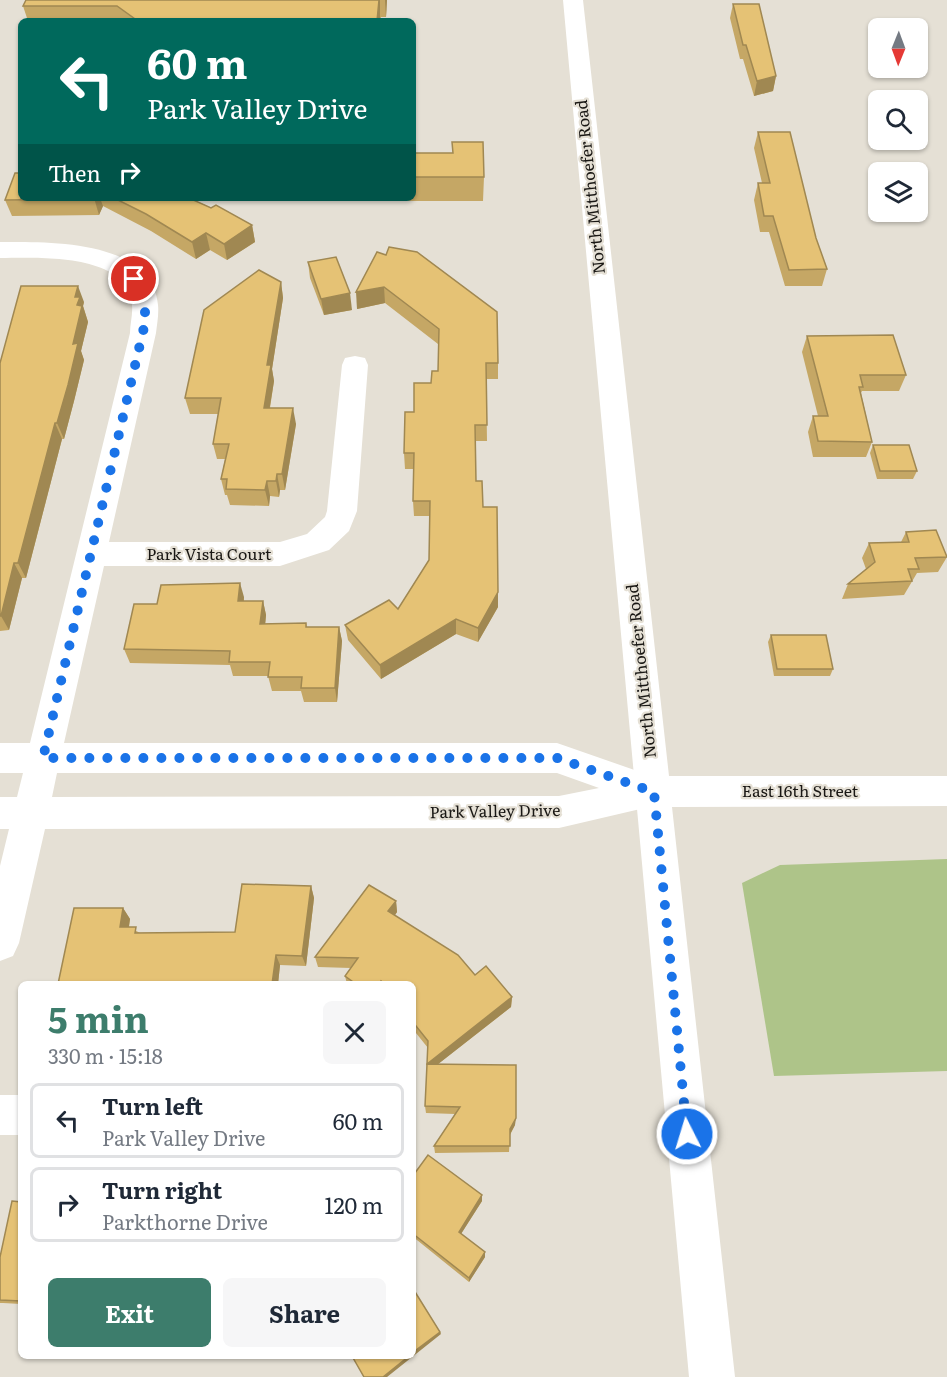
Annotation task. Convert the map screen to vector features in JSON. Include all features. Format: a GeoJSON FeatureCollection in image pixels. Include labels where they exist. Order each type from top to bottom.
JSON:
{"type":"FeatureCollection","features":[{"type":"Feature","properties":{"kind":"street","name":"North Mitthoefer Road"},"geometry":{"type":"LineString","coordinates":[[573,0],[590,189],[654,792],[712,1377]]}},
{"type":"Feature","properties":{"kind":"street"},"geometry":{"type":"LineString","coordinates":[[0,250],[64,250],[105,259],[121,267],[138,285],[145,299],[145,323],[43,758],[15,813],[0,944]]}},
{"type":"Feature","properties":{"kind":"street","name":"Park Vista Court"},"geometry":{"type":"LineString","coordinates":[[91,554],[280,554],[318,542],[338,522],[342,511],[355,365]]}},
{"type":"Feature","properties":{"kind":"street"},"geometry":{"type":"LineString","coordinates":[[0,758],[557,758],[654,792]]}},
{"type":"Feature","properties":{"kind":"street","name":"East 16th Street"},"geometry":{"type":"LineString","coordinates":[[654,792],[947,791]]}},
{"type":"Feature","properties":{"kind":"street","name":"Park Valley Drive"},"geometry":{"type":"LineString","coordinates":[[15,813],[559,812],[654,792]]}},
{"type":"Feature","properties":{"kind":"street"},"geometry":{"type":"LineString","coordinates":[[0,1114],[18,1115]]}},
{"type":"Feature","properties":{"kind":"green space"},"geometry":{"type":"Polygon","coordinates":[[[947,859],[947,1071],[774,1076],[742,883],[780,865],[947,859]]]}},
{"type":"Feature","properties":{"kind":"building"},"geometry":{"type":"Polygon","coordinates":[[[26,0],[379,0],[377,18],[134,18],[117,6],[23,6],[26,0]]]}},
{"type":"Feature","properties":{"kind":"building"},"geometry":{"type":"Polygon","coordinates":[[[733,4],[759,4],[776,76],[757,81],[746,45],[743,45],[733,4]]]}},
{"type":"Feature","properties":{"kind":"building"},"geometry":{"type":"Polygon","coordinates":[[[758,132],[790,132],[816,238],[827,269],[789,270],[773,216],[764,216],[758,183],[770,183],[758,132]]]}},
{"type":"Feature","properties":{"kind":"building"},"geometry":{"type":"Polygon","coordinates":[[[452,142],[483,142],[484,177],[416,177],[416,153],[453,153],[452,142]]]}},
{"type":"Feature","properties":{"kind":"building"},"geometry":{"type":"Polygon","coordinates":[[[15,173],[18,173],[18,200],[5,200],[15,173]]]}},
{"type":"Feature","properties":{"kind":"building"},"geometry":{"type":"Polygon","coordinates":[[[120,201],[196,201],[211,208],[216,205],[252,225],[224,244],[206,233],[192,242],[120,201]]]}},
{"type":"Feature","properties":{"kind":"building"},"geometry":{"type":"Polygon","coordinates":[[[389,247],[417,252],[497,312],[498,363],[486,363],[487,425],[475,425],[476,481],[482,481],[483,507],[497,507],[498,592],[478,628],[456,619],[380,665],[345,625],[389,600],[398,609],[429,560],[430,501],[413,501],[414,453],[404,453],[405,412],[414,412],[414,383],[431,383],[432,371],[438,371],[439,329],[384,287],[356,292],[377,252],[386,255],[389,247]]]}},
{"type":"Feature","properties":{"kind":"building"},"geometry":{"type":"Polygon","coordinates":[[[336,257],[350,293],[321,299],[308,262],[336,257]]]}},
{"type":"Feature","properties":{"kind":"building"},"geometry":{"type":"Polygon","coordinates":[[[259,270],[281,282],[267,365],[271,365],[264,408],[293,408],[282,474],[277,474],[276,481],[267,481],[265,490],[226,489],[227,479],[221,479],[229,444],[213,444],[221,398],[185,398],[204,310],[259,270]]]}},
{"type":"Feature","properties":{"kind":"building"},"geometry":{"type":"Polygon","coordinates":[[[21,286],[78,286],[75,297],[80,297],[77,305],[82,306],[73,344],[78,343],[68,385],[57,423],[55,423],[18,563],[14,563],[0,616],[0,363],[21,286]]]}},
{"type":"Feature","properties":{"kind":"building"},"geometry":{"type":"Polygon","coordinates":[[[893,335],[906,375],[860,375],[863,387],[859,387],[872,442],[818,441],[813,416],[828,416],[807,336],[893,335]]]}},
{"type":"Feature","properties":{"kind":"building"},"geometry":{"type":"Polygon","coordinates":[[[873,445],[909,445],[917,471],[880,471],[873,445]]]}},
{"type":"Feature","properties":{"kind":"building"},"geometry":{"type":"Polygon","coordinates":[[[936,530],[947,557],[915,558],[919,569],[908,569],[912,581],[848,584],[875,562],[869,543],[909,542],[906,532],[936,530]]]}},
{"type":"Feature","properties":{"kind":"building"},"geometry":{"type":"Polygon","coordinates":[[[240,583],[238,601],[263,601],[260,624],[306,623],[306,627],[339,627],[335,688],[301,688],[302,677],[268,677],[270,662],[229,662],[230,651],[124,649],[134,604],[157,604],[161,585],[240,583]]]}},
{"type":"Feature","properties":{"kind":"building"},"geometry":{"type":"Polygon","coordinates":[[[771,635],[826,635],[833,669],[777,669],[771,635]]]}},
{"type":"Feature","properties":{"kind":"building"},"geometry":{"type":"Polygon","coordinates":[[[242,884],[311,886],[302,956],[276,955],[272,981],[59,981],[74,908],[123,908],[120,927],[136,927],[135,933],[235,932],[242,884]]]}},
{"type":"Feature","properties":{"kind":"building"},"geometry":{"type":"Polygon","coordinates":[[[369,885],[396,901],[388,911],[458,955],[475,975],[486,966],[512,997],[427,1064],[428,1041],[416,1026],[416,981],[352,981],[345,976],[358,958],[315,957],[369,885]]]}},
{"type":"Feature","properties":{"kind":"building"},"geometry":{"type":"Polygon","coordinates":[[[427,1064],[516,1065],[516,1118],[510,1129],[510,1146],[434,1146],[460,1107],[425,1106],[427,1064]]]}},
{"type":"Feature","properties":{"kind":"building"},"geometry":{"type":"Polygon","coordinates":[[[428,1155],[482,1195],[459,1232],[485,1252],[469,1278],[416,1236],[416,1172],[428,1155]]]}},
{"type":"Feature","properties":{"kind":"building"},"geometry":{"type":"Polygon","coordinates":[[[12,1201],[18,1202],[18,1301],[0,1300],[0,1257],[12,1201]]]}},
{"type":"Feature","properties":{"kind":"building"},"geometry":{"type":"Polygon","coordinates":[[[416,1293],[440,1332],[416,1350],[416,1293]]]}},
{"type":"Feature","properties":{"kind":"building"},"geometry":{"type":"Polygon","coordinates":[[[354,1359],[405,1359],[383,1377],[364,1377],[354,1359]]]}},
{"type":"Feature","properties":{"kind":"route"},"geometry":{"type":"LineString","coordinates":[[134,279],[145,299],[145,323],[43,758],[557,758],[654,792],[687,1134]]}}]}
